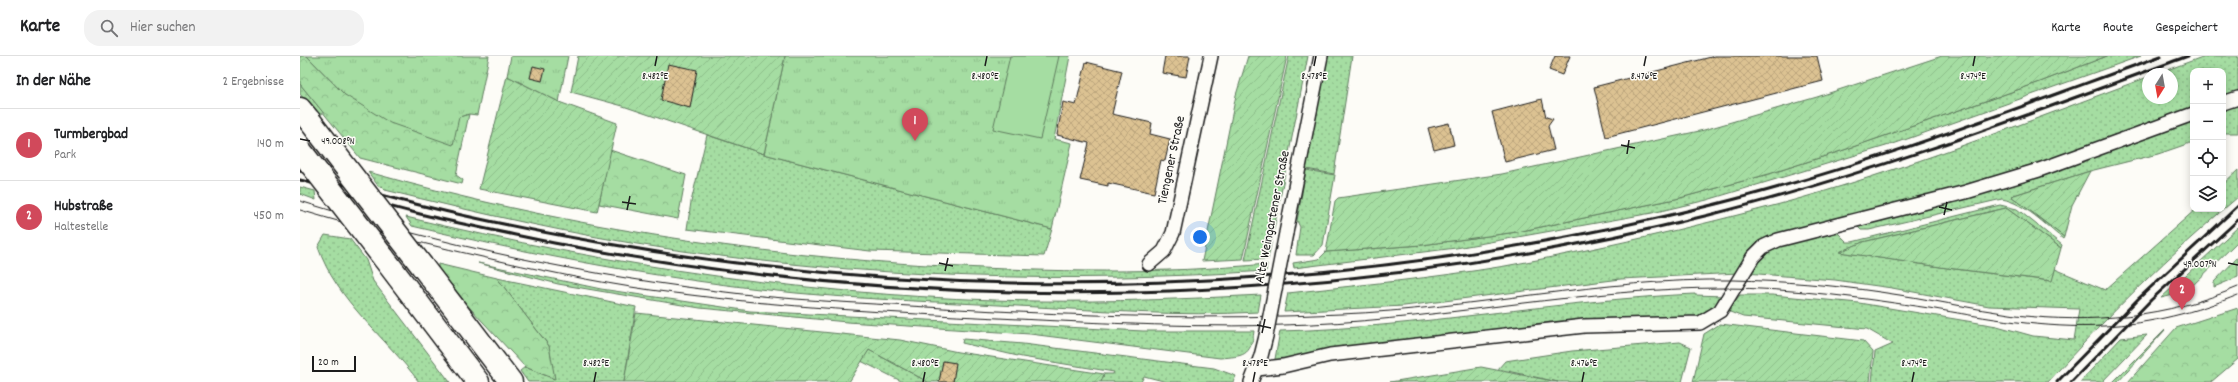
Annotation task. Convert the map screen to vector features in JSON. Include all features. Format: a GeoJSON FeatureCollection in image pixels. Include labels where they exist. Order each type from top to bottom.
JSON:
{"type":"FeatureCollection","features":[{"type":"Feature","properties":{"kind":"highway"},"geometry":{"type":"LineString","coordinates":[[305,115],[511,382]]}},
{"type":"Feature","properties":{"kind":"highway"},"geometry":{"type":"LineString","coordinates":[[300,150],[478,382]]}},
{"type":"Feature","properties":{"kind":"street","name":"Tiengener Straße"},"geometry":{"type":"LineString","coordinates":[[1149,264],[1164,251],[1173,233],[1211,56]]}},
{"type":"Feature","properties":{"kind":"street","name":"Alte Weingartener Straße"},"geometry":{"type":"LineString","coordinates":[[1251,382],[1257,369],[1266,336],[1321,56]]}},
{"type":"Feature","properties":{"kind":"street"},"geometry":{"type":"LineString","coordinates":[[2226,103],[2238,98]]}},
{"type":"Feature","properties":{"kind":"street"},"geometry":{"type":"LineString","coordinates":[[1257,369],[1283,366],[1330,355],[1584,326],[1700,323],[1720,311],[1752,257],[1763,247],[1778,240],[1966,192],[2039,170],[2190,115]]}},
{"type":"Feature","properties":{"kind":"green space"},"geometry":{"type":"Polygon","coordinates":[[[300,56],[307,56],[345,95],[459,117],[469,114],[456,175],[463,180],[462,184],[360,158],[300,84],[300,56]]]}},
{"type":"Feature","properties":{"kind":"green space"},"geometry":{"type":"Polygon","coordinates":[[[307,56],[489,56],[477,115],[469,114],[459,117],[453,145],[390,123],[345,95],[307,56]]]}},
{"type":"Feature","properties":{"kind":"green space"},"geometry":{"type":"Polygon","coordinates":[[[511,56],[568,56],[559,102],[507,76],[511,56]]]}},
{"type":"Feature","properties":{"kind":"green space"},"geometry":{"type":"Polygon","coordinates":[[[578,56],[785,56],[764,154],[623,106],[571,92],[578,56]]]}},
{"type":"Feature","properties":{"kind":"green space"},"geometry":{"type":"Polygon","coordinates":[[[785,56],[1070,56],[1054,139],[1072,143],[1052,229],[764,154],[785,56]]]}},
{"type":"Feature","properties":{"kind":"green space"},"geometry":{"type":"Polygon","coordinates":[[[1010,56],[1059,56],[1040,139],[993,129],[1010,56]]]}},
{"type":"Feature","properties":{"kind":"green space"},"geometry":{"type":"Polygon","coordinates":[[[1248,56],[1287,56],[1243,259],[1202,261],[1236,95],[1248,56]]]}},
{"type":"Feature","properties":{"kind":"green space"},"geometry":{"type":"Polygon","coordinates":[[[1289,56],[1308,56],[1268,259],[1245,260],[1289,56]]]}},
{"type":"Feature","properties":{"kind":"green space"},"geometry":{"type":"Polygon","coordinates":[[[1327,56],[1352,56],[1334,174],[1306,169],[1327,56]]]}},
{"type":"Feature","properties":{"kind":"green space"},"geometry":{"type":"Polygon","coordinates":[[[1942,56],[2107,56],[2040,82],[1844,150],[1769,174],[1680,198],[1517,232],[1422,245],[1326,252],[1335,201],[1338,198],[1502,174],[1704,130],[1817,97],[1942,56]]]}},
{"type":"Feature","properties":{"kind":"green space"},"geometry":{"type":"Polygon","coordinates":[[[2107,56],[2141,56],[1896,143],[1707,200],[1652,213],[1456,248],[1294,268],[1293,263],[1319,259],[1326,252],[1422,245],[1517,232],[1680,198],[1769,174],[1844,150],[2040,82],[2107,56]]]}},
{"type":"Feature","properties":{"kind":"green space"},"geometry":{"type":"Polygon","coordinates":[[[2205,56],[2238,56],[2238,94],[2226,99],[2226,68],[2190,68],[2190,112],[2001,178],[1773,238],[1738,273],[1621,279],[1404,306],[1284,312],[1288,293],[1424,278],[1505,266],[1644,238],[1780,204],[1827,191],[1919,161],[2142,79],[2142,104],[2178,104],[2178,68],[2172,68],[2205,56]]]}},
{"type":"Feature","properties":{"kind":"green space"},"geometry":{"type":"Polygon","coordinates":[[[507,76],[559,102],[617,123],[597,212],[479,189],[507,76]]]}},
{"type":"Feature","properties":{"kind":"green space"},"geometry":{"type":"Polygon","coordinates":[[[300,84],[324,112],[318,117],[300,94],[300,84]]]}},
{"type":"Feature","properties":{"kind":"green space"},"geometry":{"type":"Polygon","coordinates":[[[2238,103],[2238,133],[2226,133],[2226,107],[2238,103]]]}},
{"type":"Feature","properties":{"kind":"green space"},"geometry":{"type":"Polygon","coordinates":[[[2190,119],[2190,143],[2158,154],[2090,171],[2011,196],[2064,237],[2063,239],[2027,210],[2019,205],[2002,199],[1869,230],[1861,230],[1857,226],[2190,119]]]}},
{"type":"Feature","properties":{"kind":"green space"},"geometry":{"type":"Polygon","coordinates":[[[707,135],[764,154],[1052,229],[1044,256],[870,251],[687,229],[691,202],[707,135]]]}},
{"type":"Feature","properties":{"kind":"green space"},"geometry":{"type":"Polygon","coordinates":[[[610,150],[686,175],[678,219],[599,204],[610,150]]]}},
{"type":"Feature","properties":{"kind":"green space"},"geometry":{"type":"Polygon","coordinates":[[[1306,170],[1335,175],[1323,245],[1314,255],[1296,255],[1300,227],[1297,221],[1306,170]]]}},
{"type":"Feature","properties":{"kind":"green space"},"geometry":{"type":"Polygon","coordinates":[[[2238,170],[2238,197],[2226,208],[2226,181],[2238,170]]]}},
{"type":"Feature","properties":{"kind":"green space"},"geometry":{"type":"Polygon","coordinates":[[[2090,171],[2072,205],[2064,237],[2011,196],[2090,171]]]}},
{"type":"Feature","properties":{"kind":"green space"},"geometry":{"type":"Polygon","coordinates":[[[368,172],[510,208],[581,222],[653,235],[797,254],[943,266],[1065,271],[1146,271],[1267,264],[1266,271],[1117,277],[1042,277],[967,276],[892,272],[743,259],[597,237],[456,207],[385,190],[381,186],[379,187],[368,172]]]}},
{"type":"Feature","properties":{"kind":"green space"},"geometry":{"type":"Polygon","coordinates":[[[300,187],[315,191],[316,200],[300,194],[300,187]]]}},
{"type":"Feature","properties":{"kind":"green space"},"geometry":{"type":"Polygon","coordinates":[[[2000,205],[2017,209],[2062,245],[2061,248],[2006,208],[1863,242],[1840,252],[1947,268],[2051,281],[2055,269],[2105,290],[2193,212],[2221,212],[2140,286],[2093,333],[2048,382],[1872,382],[1875,352],[1893,344],[1867,329],[1743,317],[1730,312],[1729,308],[1740,295],[1772,295],[1859,303],[1997,326],[2033,336],[2074,340],[2079,309],[1989,306],[1892,288],[1835,280],[1746,273],[1763,254],[1786,243],[1836,231],[1847,242],[1852,242],[2000,205]]]}},
{"type":"Feature","properties":{"kind":"green space"},"geometry":{"type":"Polygon","coordinates":[[[2006,208],[2061,248],[2052,281],[1947,268],[1839,252],[1863,242],[2006,208]]]}},
{"type":"Feature","properties":{"kind":"green space"},"geometry":{"type":"Polygon","coordinates":[[[406,217],[483,235],[640,264],[797,286],[877,294],[956,299],[1036,301],[1148,300],[1261,295],[1258,312],[1198,314],[907,301],[796,293],[747,288],[651,274],[555,257],[412,226],[406,217]]]}},
{"type":"Feature","properties":{"kind":"green space"},"geometry":{"type":"Polygon","coordinates":[[[2238,227],[2238,241],[2186,292],[2161,298],[2238,227]]]}},
{"type":"Feature","properties":{"kind":"green space"},"geometry":{"type":"Polygon","coordinates":[[[325,235],[350,239],[366,260],[373,281],[450,382],[419,382],[349,302],[326,266],[318,247],[325,235]]]}},
{"type":"Feature","properties":{"kind":"green space"},"geometry":{"type":"Polygon","coordinates":[[[2238,257],[2238,277],[2214,287],[2214,282],[2238,257]]]}},
{"type":"Feature","properties":{"kind":"green space"},"geometry":{"type":"Polygon","coordinates":[[[478,263],[601,289],[750,311],[1143,331],[1254,331],[1251,346],[1244,354],[1235,357],[1220,358],[1030,334],[847,322],[700,308],[558,284],[478,263]]]}},
{"type":"Feature","properties":{"kind":"green space"},"geometry":{"type":"Polygon","coordinates":[[[438,264],[497,278],[549,346],[555,379],[525,367],[470,308],[438,268],[438,264]]]}},
{"type":"Feature","properties":{"kind":"green space"},"geometry":{"type":"Polygon","coordinates":[[[497,278],[636,307],[624,382],[528,382],[520,371],[525,367],[554,379],[549,346],[497,278]]]}},
{"type":"Feature","properties":{"kind":"green space"},"geometry":{"type":"Polygon","coordinates":[[[1695,294],[1724,296],[1715,309],[1701,318],[1277,361],[1275,359],[1280,331],[1384,325],[1591,302],[1695,294]]]}},
{"type":"Feature","properties":{"kind":"green space"},"geometry":{"type":"Polygon","coordinates":[[[2238,308],[2238,359],[2211,382],[2128,382],[2176,328],[2238,308]]]}},
{"type":"Feature","properties":{"kind":"green space"},"geometry":{"type":"Polygon","coordinates":[[[636,313],[900,340],[958,352],[1104,374],[1101,382],[928,382],[869,350],[849,382],[624,382],[636,313]]]}},
{"type":"Feature","properties":{"kind":"green space"},"geometry":{"type":"Polygon","coordinates":[[[1720,324],[1863,341],[1873,352],[1870,382],[1693,382],[1704,334],[1720,324]]]}},
{"type":"Feature","properties":{"kind":"green space"},"geometry":{"type":"Polygon","coordinates":[[[2165,330],[2118,382],[2113,382],[2165,330]]]}},
{"type":"Feature","properties":{"kind":"green space"},"geometry":{"type":"Polygon","coordinates":[[[2147,335],[2102,382],[2080,382],[2121,338],[2147,335]]]}},
{"type":"Feature","properties":{"kind":"green space"},"geometry":{"type":"Polygon","coordinates":[[[963,339],[1023,344],[1214,368],[1236,376],[1233,382],[1167,382],[1144,376],[1141,382],[1101,382],[1104,374],[1113,374],[1114,372],[1022,357],[962,343],[963,339]]]}},
{"type":"Feature","properties":{"kind":"green space"},"geometry":{"type":"Polygon","coordinates":[[[1680,342],[1691,347],[1682,382],[1558,382],[1498,369],[1505,361],[1572,351],[1680,342]]]}},
{"type":"Feature","properties":{"kind":"green space"},"geometry":{"type":"Polygon","coordinates":[[[869,350],[928,382],[903,382],[861,361],[869,350]]]}},
{"type":"Feature","properties":{"kind":"green space"},"geometry":{"type":"Polygon","coordinates":[[[1481,367],[1558,382],[1390,382],[1481,367]]]}},
{"type":"Feature","properties":{"kind":"building"},"geometry":{"type":"Polygon","coordinates":[[[1165,56],[1190,56],[1186,77],[1162,73],[1165,56]]]}},
{"type":"Feature","properties":{"kind":"building"},"geometry":{"type":"Polygon","coordinates":[[[1555,56],[1570,56],[1562,75],[1549,70],[1555,56]]]}},
{"type":"Feature","properties":{"kind":"building"},"geometry":{"type":"Polygon","coordinates":[[[1715,56],[1817,56],[1823,81],[1606,137],[1594,87],[1715,56]]]}},
{"type":"Feature","properties":{"kind":"building"},"geometry":{"type":"Polygon","coordinates":[[[1086,62],[1122,71],[1112,114],[1152,123],[1150,134],[1170,139],[1165,161],[1161,160],[1154,193],[1108,183],[1108,186],[1080,180],[1089,143],[1057,135],[1063,102],[1076,105],[1086,62]]]}},
{"type":"Feature","properties":{"kind":"building"},"geometry":{"type":"Polygon","coordinates":[[[668,64],[697,70],[690,108],[661,100],[668,64]]]}},
{"type":"Feature","properties":{"kind":"building"},"geometry":{"type":"Polygon","coordinates":[[[533,66],[545,69],[542,81],[530,78],[533,66]]]}},
{"type":"Feature","properties":{"kind":"building"},"geometry":{"type":"Polygon","coordinates":[[[1542,99],[1546,117],[1553,119],[1548,126],[1554,150],[1505,162],[1492,112],[1542,99]]]}},
{"type":"Feature","properties":{"kind":"building"},"geometry":{"type":"Polygon","coordinates":[[[1449,123],[1454,145],[1434,150],[1428,128],[1449,123]]]}},
{"type":"Feature","properties":{"kind":"building"},"geometry":{"type":"Polygon","coordinates":[[[943,361],[956,363],[953,382],[939,382],[943,361]]]}},
{"type":"Feature","properties":{"kind":"tram line"},"geometry":{"type":"LineString","coordinates":[[300,201],[464,246],[630,279],[769,297],[850,303],[1006,311],[1197,317],[1341,314],[1390,311],[1635,284],[1733,280],[1788,282],[1844,287],[1897,294],[2016,315],[2072,319],[2129,316],[2157,311],[2184,305],[2238,287]]}},
{"type":"Feature","properties":{"kind":"tram line"},"geometry":{"type":"LineString","coordinates":[[300,210],[425,244],[543,270],[630,287],[714,298],[836,309],[1076,322],[1194,326],[1312,324],[1415,316],[1620,293],[1672,289],[1749,288],[1852,297],[2016,322],[2060,326],[2104,326],[2156,320],[2206,307],[2238,295]]}},
{"type":"Feature","properties":{"kind":"railway"},"geometry":{"type":"LineString","coordinates":[[300,171],[410,203],[522,228],[597,242],[737,263],[877,277],[1018,283],[1158,282],[1299,274],[1439,258],[1578,235],[1716,204],[1773,189],[1940,136],[2161,56]]}},
{"type":"Feature","properties":{"kind":"railway"},"geometry":{"type":"LineString","coordinates":[[300,180],[412,212],[554,243],[699,267],[843,283],[988,291],[1133,292],[1278,285],[1422,269],[1566,246],[1709,215],[1770,199],[1891,162],[2010,121],[2188,56]]}},
{"type":"Feature","properties":{"kind":"railway"},"geometry":{"type":"LineString","coordinates":[[2057,382],[2138,299],[2238,206]]}},
{"type":"Feature","properties":{"kind":"railway"},"geometry":{"type":"LineString","coordinates":[[2071,382],[2151,300],[2238,220]]}},
{"type":"Feature","properties":{"kind":"place","name":"Turmbergbad"},"geometry":{"type":"Point","coordinates":[915,141]}},
{"type":"Feature","properties":{"kind":"place","name":"Hubstraße"},"geometry":{"type":"Point","coordinates":[2182,310]}}]}
